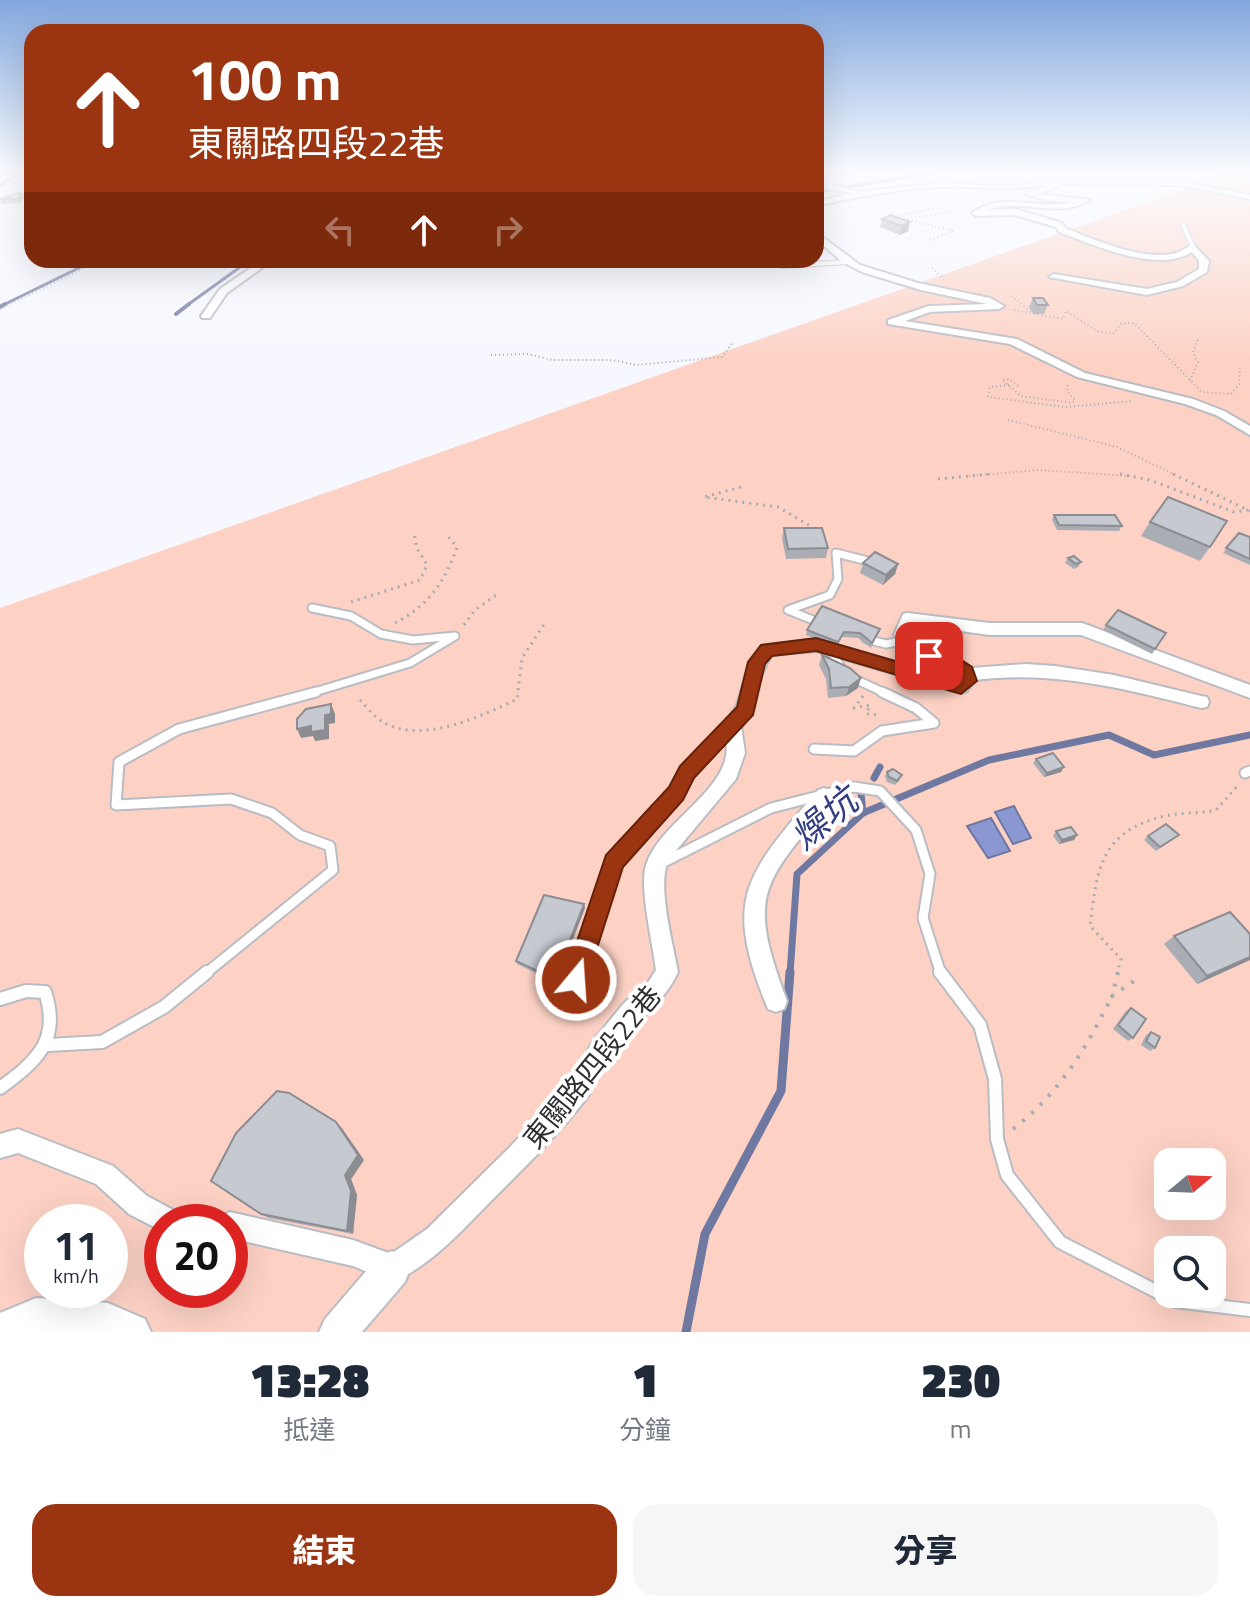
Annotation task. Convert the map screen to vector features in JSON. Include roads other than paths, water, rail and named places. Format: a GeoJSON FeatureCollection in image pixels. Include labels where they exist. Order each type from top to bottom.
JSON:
{"type":"FeatureCollection","features":[{"type":"Feature","properties":{"kind":"street"},"geometry":{"type":"LineString","coordinates":[[1054,277],[1147,292],[1180,284],[1204,270],[1204,261],[1193,247],[1186,255],[1170,257],[1116,250],[1073,235]]}},
{"type":"Feature","properties":{"kind":"street"},"geometry":{"type":"LineString","coordinates":[[824,241],[838,258],[847,262],[904,282],[982,298],[999,306],[929,309],[892,322],[1013,341],[1081,375],[1220,413],[1250,431]]}},
{"type":"Feature","properties":{"kind":"street"},"geometry":{"type":"LineString","coordinates":[[206,316],[223,291],[256,268]]}},
{"type":"Feature","properties":{"kind":"street"},"geometry":{"type":"LineString","coordinates":[[655,867],[662,853],[730,774],[736,753],[732,725],[746,710],[757,662],[767,650],[793,645],[828,648],[961,687],[967,681],[966,675],[948,661],[929,656],[902,635],[908,618],[989,629],[1082,629],[1250,692]]}},
{"type":"Feature","properties":{"kind":"street"},"geometry":{"type":"LineString","coordinates":[[966,675],[1001,669],[1073,673],[1111,678],[1201,702]]}},
{"type":"Feature","properties":{"kind":"street"},"geometry":{"type":"LineString","coordinates":[[776,1001],[761,956],[753,910],[768,868],[824,796]]}},
{"type":"Feature","properties":{"kind":"street","name":"東關路四段22巷"},"geometry":{"type":"LineString","coordinates":[[338,1332],[392,1269],[436,1238],[519,1156],[579,1089],[601,1049],[632,1011],[657,989],[667,972],[665,942],[657,922],[655,867]]}},
{"type":"Feature","properties":{"kind":"street"},"geometry":{"type":"LineString","coordinates":[[0,1146],[18,1141],[104,1175],[144,1208]]}},
{"type":"Feature","properties":{"kind":"street"},"geometry":{"type":"LineString","coordinates":[[248,1230],[372,1257],[392,1269]]}},
{"type":"Feature","properties":{"kind":"street"},"geometry":{"type":"LineString","coordinates":[[1,1332],[36,1316],[108,1322],[132,1332]]}},
{"type":"Feature","properties":{"kind":"lane"},"geometry":{"type":"LineString","coordinates":[[1188,235],[1193,247]]}},
{"type":"Feature","properties":{"kind":"lane"},"geometry":{"type":"LineString","coordinates":[[824,263],[847,262]]}},
{"type":"Feature","properties":{"kind":"lane"},"geometry":{"type":"LineString","coordinates":[[830,627],[788,610],[823,603],[836,589],[841,571],[836,553],[872,562]]}},
{"type":"Feature","properties":{"kind":"lane"},"geometry":{"type":"LineString","coordinates":[[48,1045],[102,1042],[164,1007],[333,870],[330,846],[300,835],[272,813],[231,799],[116,805],[119,762],[147,742],[187,724],[366,679],[435,655],[455,636],[413,640],[374,630],[351,616],[312,608]]}},
{"type":"Feature","properties":{"kind":"lane"},"geometry":{"type":"LineString","coordinates":[[858,638],[886,644],[908,640]]}},
{"type":"Feature","properties":{"kind":"lane"},"geometry":{"type":"LineString","coordinates":[[814,749],[854,751],[882,731],[934,723],[916,708],[846,675],[828,648]]}},
{"type":"Feature","properties":{"kind":"lane"},"geometry":{"type":"LineString","coordinates":[[576,980],[613,862],[676,793],[687,772],[732,725]]}},
{"type":"Feature","properties":{"kind":"lane"},"geometry":{"type":"LineString","coordinates":[[655,867],[771,808],[854,787],[880,791],[916,830],[930,874],[923,918],[941,974],[980,1025],[995,1079],[997,1139],[1007,1175],[1060,1242],[1175,1301],[1250,1310]]}},
{"type":"Feature","properties":{"kind":"lane"},"geometry":{"type":"LineString","coordinates":[[0,999],[26,991],[45,992],[51,1005],[48,1045],[30,1067],[0,1088]]}},
{"type":"Feature","properties":{"kind":"water"},"geometry":{"type":"Polygon","coordinates":[[[1014,806],[1031,838],[1013,844],[995,812],[1014,806]]]}},
{"type":"Feature","properties":{"kind":"water"},"geometry":{"type":"Polygon","coordinates":[[[991,818],[1010,851],[988,858],[967,826],[991,818]]]}},
{"type":"Feature","properties":{"kind":"waterway"},"geometry":{"type":"LineString","coordinates":[[5,304],[79,268]]}},
{"type":"Feature","properties":{"kind":"waterway"},"geometry":{"type":"LineString","coordinates":[[186,306],[239,268]]}},
{"type":"Feature","properties":{"kind":"waterway"},"geometry":{"type":"LineString","coordinates":[[0,307],[5,304]]}},
{"type":"Feature","properties":{"kind":"waterway"},"geometry":{"type":"LineString","coordinates":[[1,306],[5,304]]}},
{"type":"Feature","properties":{"kind":"waterway"},"geometry":{"type":"LineString","coordinates":[[176,314],[189,304]]}},
{"type":"Feature","properties":{"kind":"waterway","name":"燥坑"},"geometry":{"type":"LineString","coordinates":[[863,813],[989,760],[1109,735],[1154,755],[1250,735]]}},
{"type":"Feature","properties":{"kind":"waterway"},"geometry":{"type":"LineString","coordinates":[[874,778],[880,767]]}},
{"type":"Feature","properties":{"kind":"waterway"},"geometry":{"type":"LineString","coordinates":[[861,793],[863,813]]}},
{"type":"Feature","properties":{"kind":"waterway","name":"燥坑"},"geometry":{"type":"LineString","coordinates":[[790,974],[797,874],[863,813]]}},
{"type":"Feature","properties":{"kind":"waterway","name":"燥坑"},"geometry":{"type":"LineString","coordinates":[[686,1332],[705,1234],[781,1091],[790,972]]}}]}
